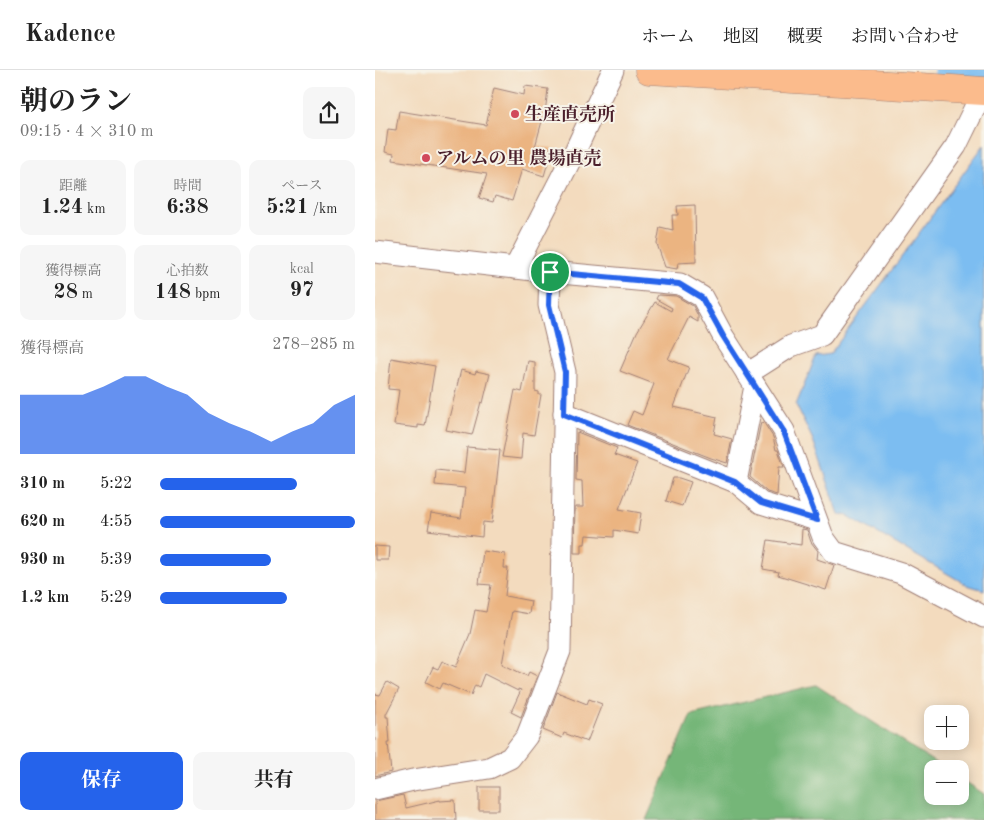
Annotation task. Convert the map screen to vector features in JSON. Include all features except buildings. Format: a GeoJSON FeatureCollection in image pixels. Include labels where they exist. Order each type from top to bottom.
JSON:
{"type":"FeatureCollection","features":[{"type":"Feature","properties":{"kind":"main road"},"geometry":{"type":"LineString","coordinates":[[649,70],[983,91]]}},
{"type":"Feature","properties":{"kind":"street"},"geometry":{"type":"LineString","coordinates":[[515,268],[576,149],[613,70]]}},
{"type":"Feature","properties":{"kind":"street"},"geometry":{"type":"LineString","coordinates":[[735,482],[751,380],[791,346],[822,335],[956,146],[983,91]]}},
{"type":"Feature","properties":{"kind":"street"},"geometry":{"type":"LineString","coordinates":[[375,252],[550,272],[679,284],[702,298],[723,336],[784,432],[823,537],[834,552],[901,573],[984,618]]}},
{"type":"Feature","properties":{"kind":"street"},"geometry":{"type":"LineString","coordinates":[[375,789],[413,780],[489,768],[510,758],[527,736],[560,651],[565,372],[549,305],[550,272]]}},
{"type":"Feature","properties":{"kind":"street"},"geometry":{"type":"LineString","coordinates":[[564,414],[735,482],[761,503],[817,520]]}},
{"type":"Feature","properties":{"kind":"green space"},"geometry":{"type":"Polygon","coordinates":[[[816,685],[931,760],[924,760],[924,805],[969,805],[969,784],[984,794],[984,820],[646,820],[691,715],[816,685]]]}},
{"type":"Feature","properties":{"kind":"water"},"geometry":{"type":"Polygon","coordinates":[[[984,145],[984,590],[967,585],[848,516],[839,514],[813,440],[796,405],[816,356],[830,354],[984,145]]]}},
{"type":"Feature","properties":{"kind":"waterway"},"geometry":{"type":"LineString","coordinates":[[949,70],[984,72]]}},
{"type":"Feature","properties":{"kind":"place","name":"生産直売所"},"geometry":{"type":"Point","coordinates":[515,114]}},
{"type":"Feature","properties":{"kind":"place","name":"アルムの里 農場直売"},"geometry":{"type":"Point","coordinates":[426,158]}},
{"type":"Feature","properties":{"kind":"route"},"geometry":{"type":"LineString","coordinates":[[550,272],[679,284],[702,298],[723,336],[784,432],[817,520],[761,503],[735,482],[564,414],[565,372],[549,305],[550,272]]}}]}
